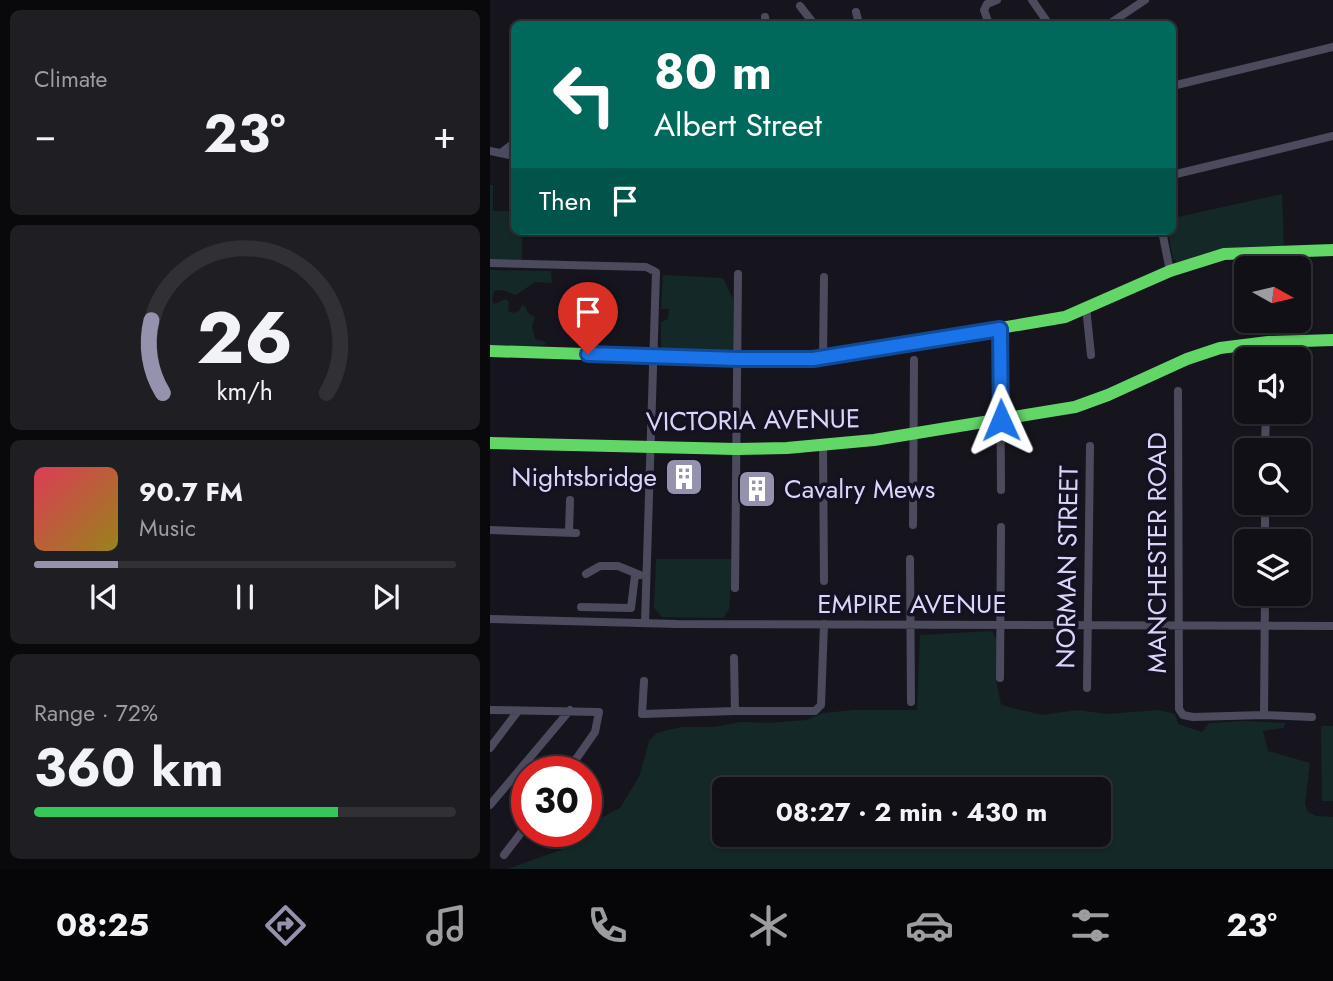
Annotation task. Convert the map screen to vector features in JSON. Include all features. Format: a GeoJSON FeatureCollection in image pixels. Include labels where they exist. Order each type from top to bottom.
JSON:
{"type":"FeatureCollection","features":[{"type":"Feature","properties":{"kind":"street"},"geometry":{"type":"LineString","coordinates":[[988,21],[984,10],[987,4],[997,0]]}},
{"type":"Feature","properties":{"kind":"street"},"geometry":{"type":"LineString","coordinates":[[1032,0],[1043,21]]}},
{"type":"Feature","properties":{"kind":"street"},"geometry":{"type":"LineString","coordinates":[[1114,21],[1145,0]]}},
{"type":"Feature","properties":{"kind":"street"},"geometry":{"type":"LineString","coordinates":[[800,6],[812,21]]}},
{"type":"Feature","properties":{"kind":"street"},"geometry":{"type":"LineString","coordinates":[[856,12],[858,21]]}},
{"type":"Feature","properties":{"kind":"street"},"geometry":{"type":"LineString","coordinates":[[1176,85],[1333,47]]}},
{"type":"Feature","properties":{"kind":"street"},"geometry":{"type":"LineString","coordinates":[[1176,174],[1333,136]]}},
{"type":"Feature","properties":{"kind":"street"},"geometry":{"type":"LineString","coordinates":[[501,153],[511,145]]}},
{"type":"Feature","properties":{"kind":"street"},"geometry":{"type":"LineString","coordinates":[[490,151],[511,155]]}},
{"type":"Feature","properties":{"kind":"street"},"geometry":{"type":"LineString","coordinates":[[1163,235],[1170,271]]}},
{"type":"Feature","properties":{"kind":"street"},"geometry":{"type":"LineString","coordinates":[[490,351],[738,359],[823,358],[1065,317],[1170,271],[1233,253],[1333,250]]}},
{"type":"Feature","properties":{"kind":"street"},"geometry":{"type":"LineString","coordinates":[[490,263],[646,267],[654,270],[657,277],[655,357],[645,623]]}},
{"type":"Feature","properties":{"kind":"street"},"geometry":{"type":"LineString","coordinates":[[735,588],[738,274]]}},
{"type":"Feature","properties":{"kind":"street"},"geometry":{"type":"LineString","coordinates":[[823,358],[824,277]]}},
{"type":"Feature","properties":{"kind":"street"},"geometry":{"type":"LineString","coordinates":[[1086,307],[1091,355]]}},
{"type":"Feature","properties":{"kind":"street"},"geometry":{"type":"LineString","coordinates":[[1000,329],[1001,490]]}},
{"type":"Feature","properties":{"kind":"street","name":"VICTORIA AVENUE"},"geometry":{"type":"LineString","coordinates":[[492,441],[736,449],[823,445],[912,435],[1102,400],[1201,354],[1224,347],[1247,343],[1333,340]]}},
{"type":"Feature","properties":{"kind":"street"},"geometry":{"type":"LineString","coordinates":[[913,526],[914,360]]}},
{"type":"Feature","properties":{"kind":"street","name":"MANCHESTER ROAD"},"geometry":{"type":"LineString","coordinates":[[1178,391],[1179,709],[1182,714],[1193,717],[1264,715]]}},
{"type":"Feature","properties":{"kind":"street"},"geometry":{"type":"LineString","coordinates":[[823,445],[824,581]]}},
{"type":"Feature","properties":{"kind":"street","name":"NORMAN STREET"},"geometry":{"type":"LineString","coordinates":[[1087,688],[1090,446]]}},
{"type":"Feature","properties":{"kind":"street"},"geometry":{"type":"LineString","coordinates":[[490,530],[573,533],[570,500]]}},
{"type":"Feature","properties":{"kind":"street"},"geometry":{"type":"LineString","coordinates":[[1000,678],[1001,527]]}},
{"type":"Feature","properties":{"kind":"street"},"geometry":{"type":"LineString","coordinates":[[911,559],[911,702]]}},
{"type":"Feature","properties":{"kind":"street"},"geometry":{"type":"LineString","coordinates":[[586,574],[600,566],[622,567],[635,575],[646,575]]}},
{"type":"Feature","properties":{"kind":"street"},"geometry":{"type":"LineString","coordinates":[[581,607],[631,608],[635,575]]}},
{"type":"Feature","properties":{"kind":"street"},"geometry":{"type":"LineString","coordinates":[[1265,606],[1264,715],[1312,717]]}},
{"type":"Feature","properties":{"kind":"street","name":"EMPIRE AVENUE"},"geometry":{"type":"LineString","coordinates":[[490,619],[645,623],[1333,626]]}},
{"type":"Feature","properties":{"kind":"street"},"geometry":{"type":"LineString","coordinates":[[644,681],[642,714],[818,710],[821,705],[824,624]]}},
{"type":"Feature","properties":{"kind":"street"},"geometry":{"type":"LineString","coordinates":[[734,658],[735,711]]}},
{"type":"Feature","properties":{"kind":"street"},"geometry":{"type":"LineString","coordinates":[[490,710],[599,712],[595,732],[578,756]]}},
{"type":"Feature","properties":{"kind":"street"},"geometry":{"type":"LineString","coordinates":[[490,805],[570,710]]}},
{"type":"Feature","properties":{"kind":"street"},"geometry":{"type":"LineString","coordinates":[[490,748],[518,711]]}},
{"type":"Feature","properties":{"kind":"street"},"geometry":{"type":"LineString","coordinates":[[504,855],[511,846]]}},
{"type":"Feature","properties":{"kind":"green space"},"geometry":{"type":"Polygon","coordinates":[[[490,185],[493,185],[493,211],[511,211],[511,235],[522,235],[522,260],[490,259],[490,185]]]}},
{"type":"Feature","properties":{"kind":"green space"},"geometry":{"type":"Polygon","coordinates":[[[1282,194],[1284,248],[1180,264],[1173,259],[1169,235],[1176,235],[1176,217],[1282,194]]]}},
{"type":"Feature","properties":{"kind":"green space"},"geometry":{"type":"Polygon","coordinates":[[[490,270],[551,271],[552,283],[535,282],[516,295],[502,290],[494,291],[492,300],[494,304],[506,299],[509,302],[508,311],[512,313],[519,311],[522,305],[526,307],[527,312],[535,317],[532,326],[535,339],[546,342],[545,345],[504,348],[490,346],[490,270]]]}},
{"type":"Feature","properties":{"kind":"green space"},"geometry":{"type":"Polygon","coordinates":[[[663,275],[723,278],[733,299],[733,354],[665,351],[661,346],[661,322],[668,319],[669,309],[661,309],[663,275]]]}},
{"type":"Feature","properties":{"kind":"green space"},"geometry":{"type":"Polygon","coordinates":[[[656,559],[733,559],[729,609],[723,618],[662,617],[654,608],[656,559]]]}},
{"type":"Feature","properties":{"kind":"green space"},"geometry":{"type":"Polygon","coordinates":[[[992,631],[996,639],[996,679],[1001,705],[1042,715],[1077,710],[1107,714],[1159,710],[1175,714],[1178,724],[1202,732],[1209,723],[1286,723],[1283,728],[1263,731],[1268,751],[1310,763],[1305,804],[1308,812],[1316,816],[1333,817],[1333,869],[507,869],[565,847],[602,847],[602,817],[620,808],[640,775],[649,741],[657,733],[681,727],[806,720],[823,713],[854,710],[917,710],[920,635],[992,631]]]}},
{"type":"Feature","properties":{"kind":"green space"},"geometry":{"type":"Polygon","coordinates":[[[1321,726],[1333,726],[1333,801],[1322,801],[1321,726]]]}},
{"type":"Feature","properties":{"kind":"traffic: fast"},"geometry":{"type":"LineString","coordinates":[[490,351],[738,359],[823,358],[1065,317],[1170,271],[1224,254],[1333,250]]}},
{"type":"Feature","properties":{"kind":"traffic: fast"},"geometry":{"type":"LineString","coordinates":[[490,443],[736,449],[787,448],[874,440],[1075,407],[1187,359],[1220,348],[1268,342],[1333,340]]}},
{"type":"Feature","properties":{"kind":"place","name":"Nightsbridge"},"geometry":{"type":"Point","coordinates":[684,477]}},
{"type":"Feature","properties":{"kind":"place","name":"Cavalry Mews"},"geometry":{"type":"Point","coordinates":[757,489]}},
{"type":"Feature","properties":{"kind":"route"},"geometry":{"type":"LineString","coordinates":[[588,354],[813,359],[1000,329],[1001,420]]}}]}
